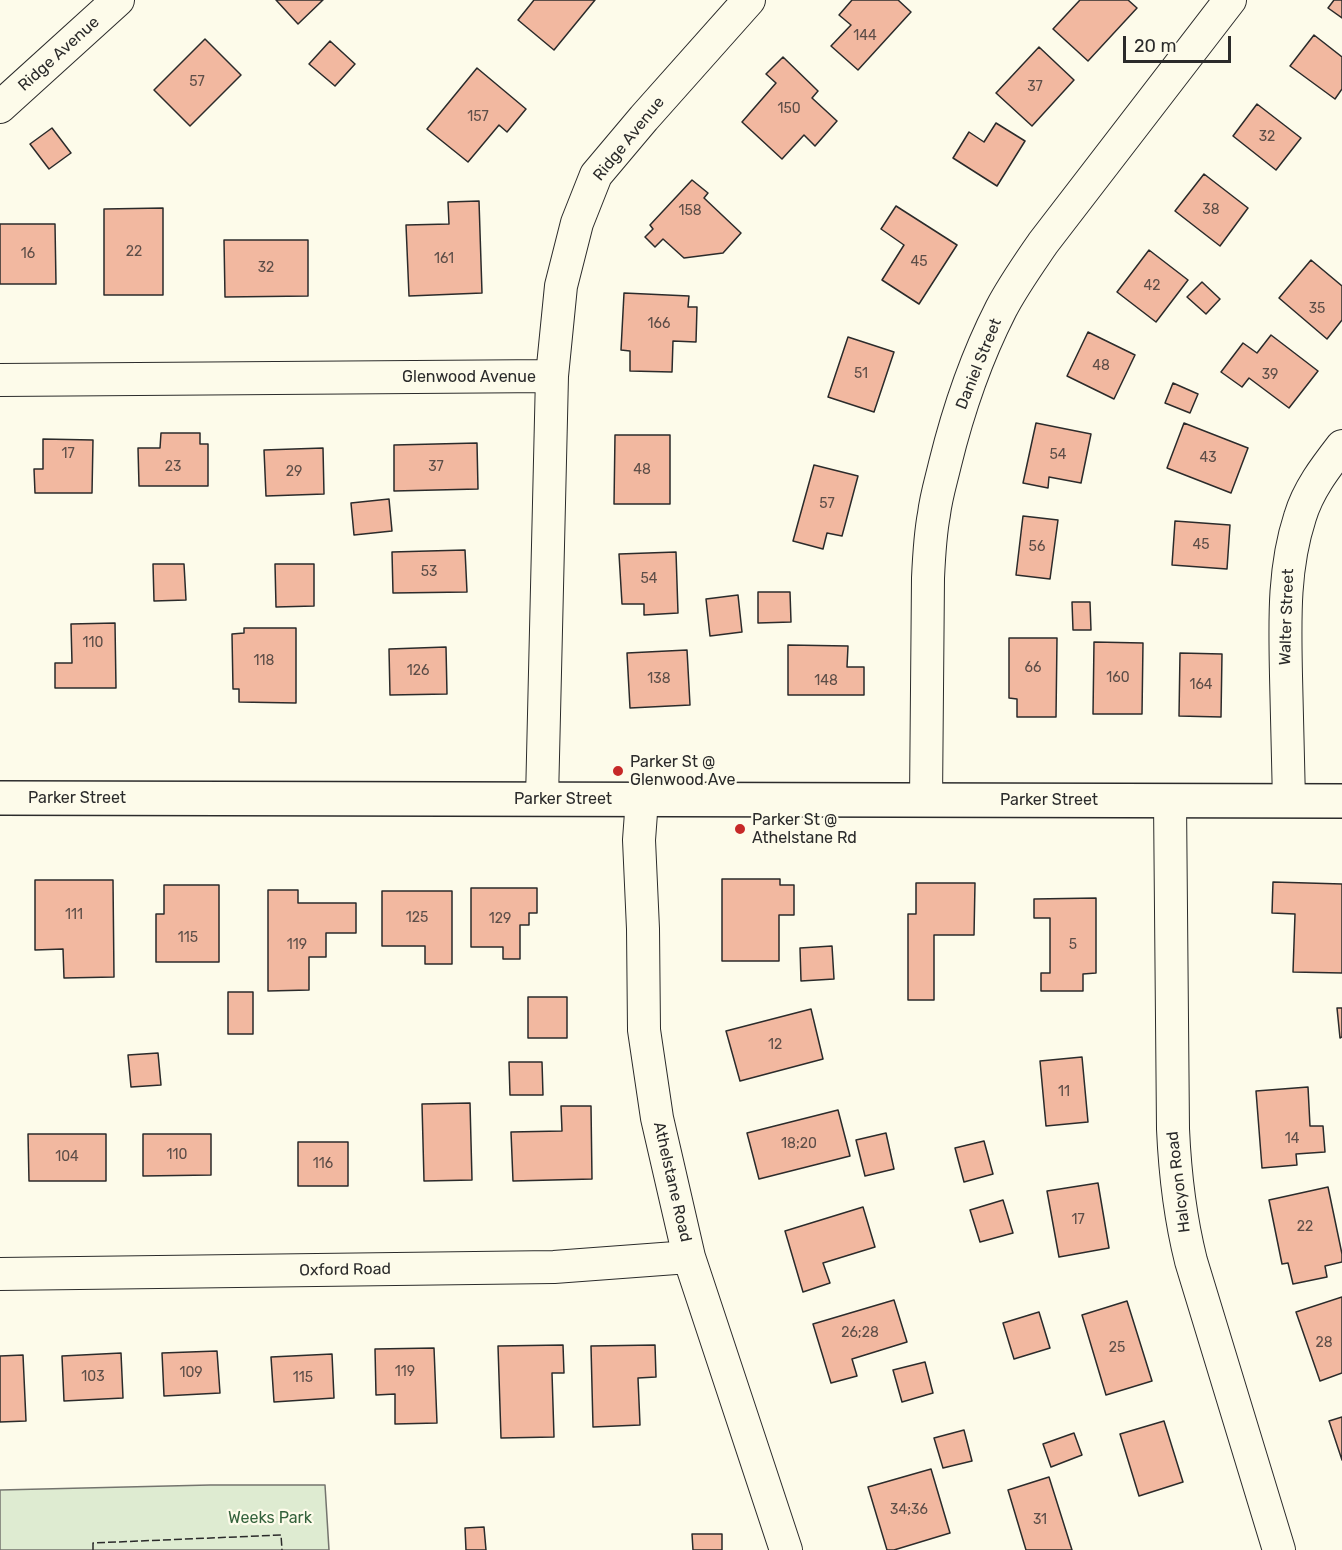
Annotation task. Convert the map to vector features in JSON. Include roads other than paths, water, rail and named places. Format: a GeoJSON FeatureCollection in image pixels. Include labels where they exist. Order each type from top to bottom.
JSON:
{"type":"FeatureCollection","features":[{"type":"Feature","properties":{"kind":"main road","name":"Parker Street"},"geometry":{"type":"LineString","coordinates":[[0,798],[1342,801]]}},
{"type":"Feature","properties":{"kind":"street","name":"Ridge Avenue"},"geometry":{"type":"LineString","coordinates":[[0,108],[118,0]]}},
{"type":"Feature","properties":{"kind":"street","name":"Ridge Avenue"},"geometry":{"type":"LineString","coordinates":[[552,376],[561,286],[577,223],[596,175],[749,0]]}},
{"type":"Feature","properties":{"kind":"street","name":"Daniel Street"},"geometry":{"type":"LineString","coordinates":[[926,800],[930,545],[943,471],[958,414],[970,380],[1001,309],[1042,243],[1230,0]]}},
{"type":"Feature","properties":{"kind":"street","name":"Glenwood Avenue"},"geometry":{"type":"LineString","coordinates":[[0,380],[552,376],[542,799]]}},
{"type":"Feature","properties":{"kind":"street","name":"Walter Street"},"geometry":{"type":"LineString","coordinates":[[1289,801],[1285,615],[1288,565],[1300,515],[1311,489],[1342,446]]}},
{"type":"Feature","properties":{"kind":"street","name":"Athelstane Road"},"geometry":{"type":"LineString","coordinates":[[642,799],[639,840],[644,1030],[657,1119],[689,1257],[786,1550]]}},
{"type":"Feature","properties":{"kind":"street","name":"Halcyon Road"},"geometry":{"type":"LineString","coordinates":[[1170,801],[1173,1129],[1176,1183],[1191,1261],[1279,1550]]}},
{"type":"Feature","properties":{"kind":"street","name":"Oxford Road"},"geometry":{"type":"LineString","coordinates":[[0,1274],[554,1267],[689,1257]]}},
{"type":"Feature","properties":{"kind":"place","name":"Parker St @ Glenwood Ave"},"geometry":{"type":"Point","coordinates":[618,771]}},
{"type":"Feature","properties":{"kind":"place","name":"Parker St @ Athelstane Rd"},"geometry":{"type":"Point","coordinates":[740,829]}},
{"type":"Feature","properties":{"kind":"park label","name":"Weeks Park"},"geometry":{"type":"Point","coordinates":[270,1518]}}]}
